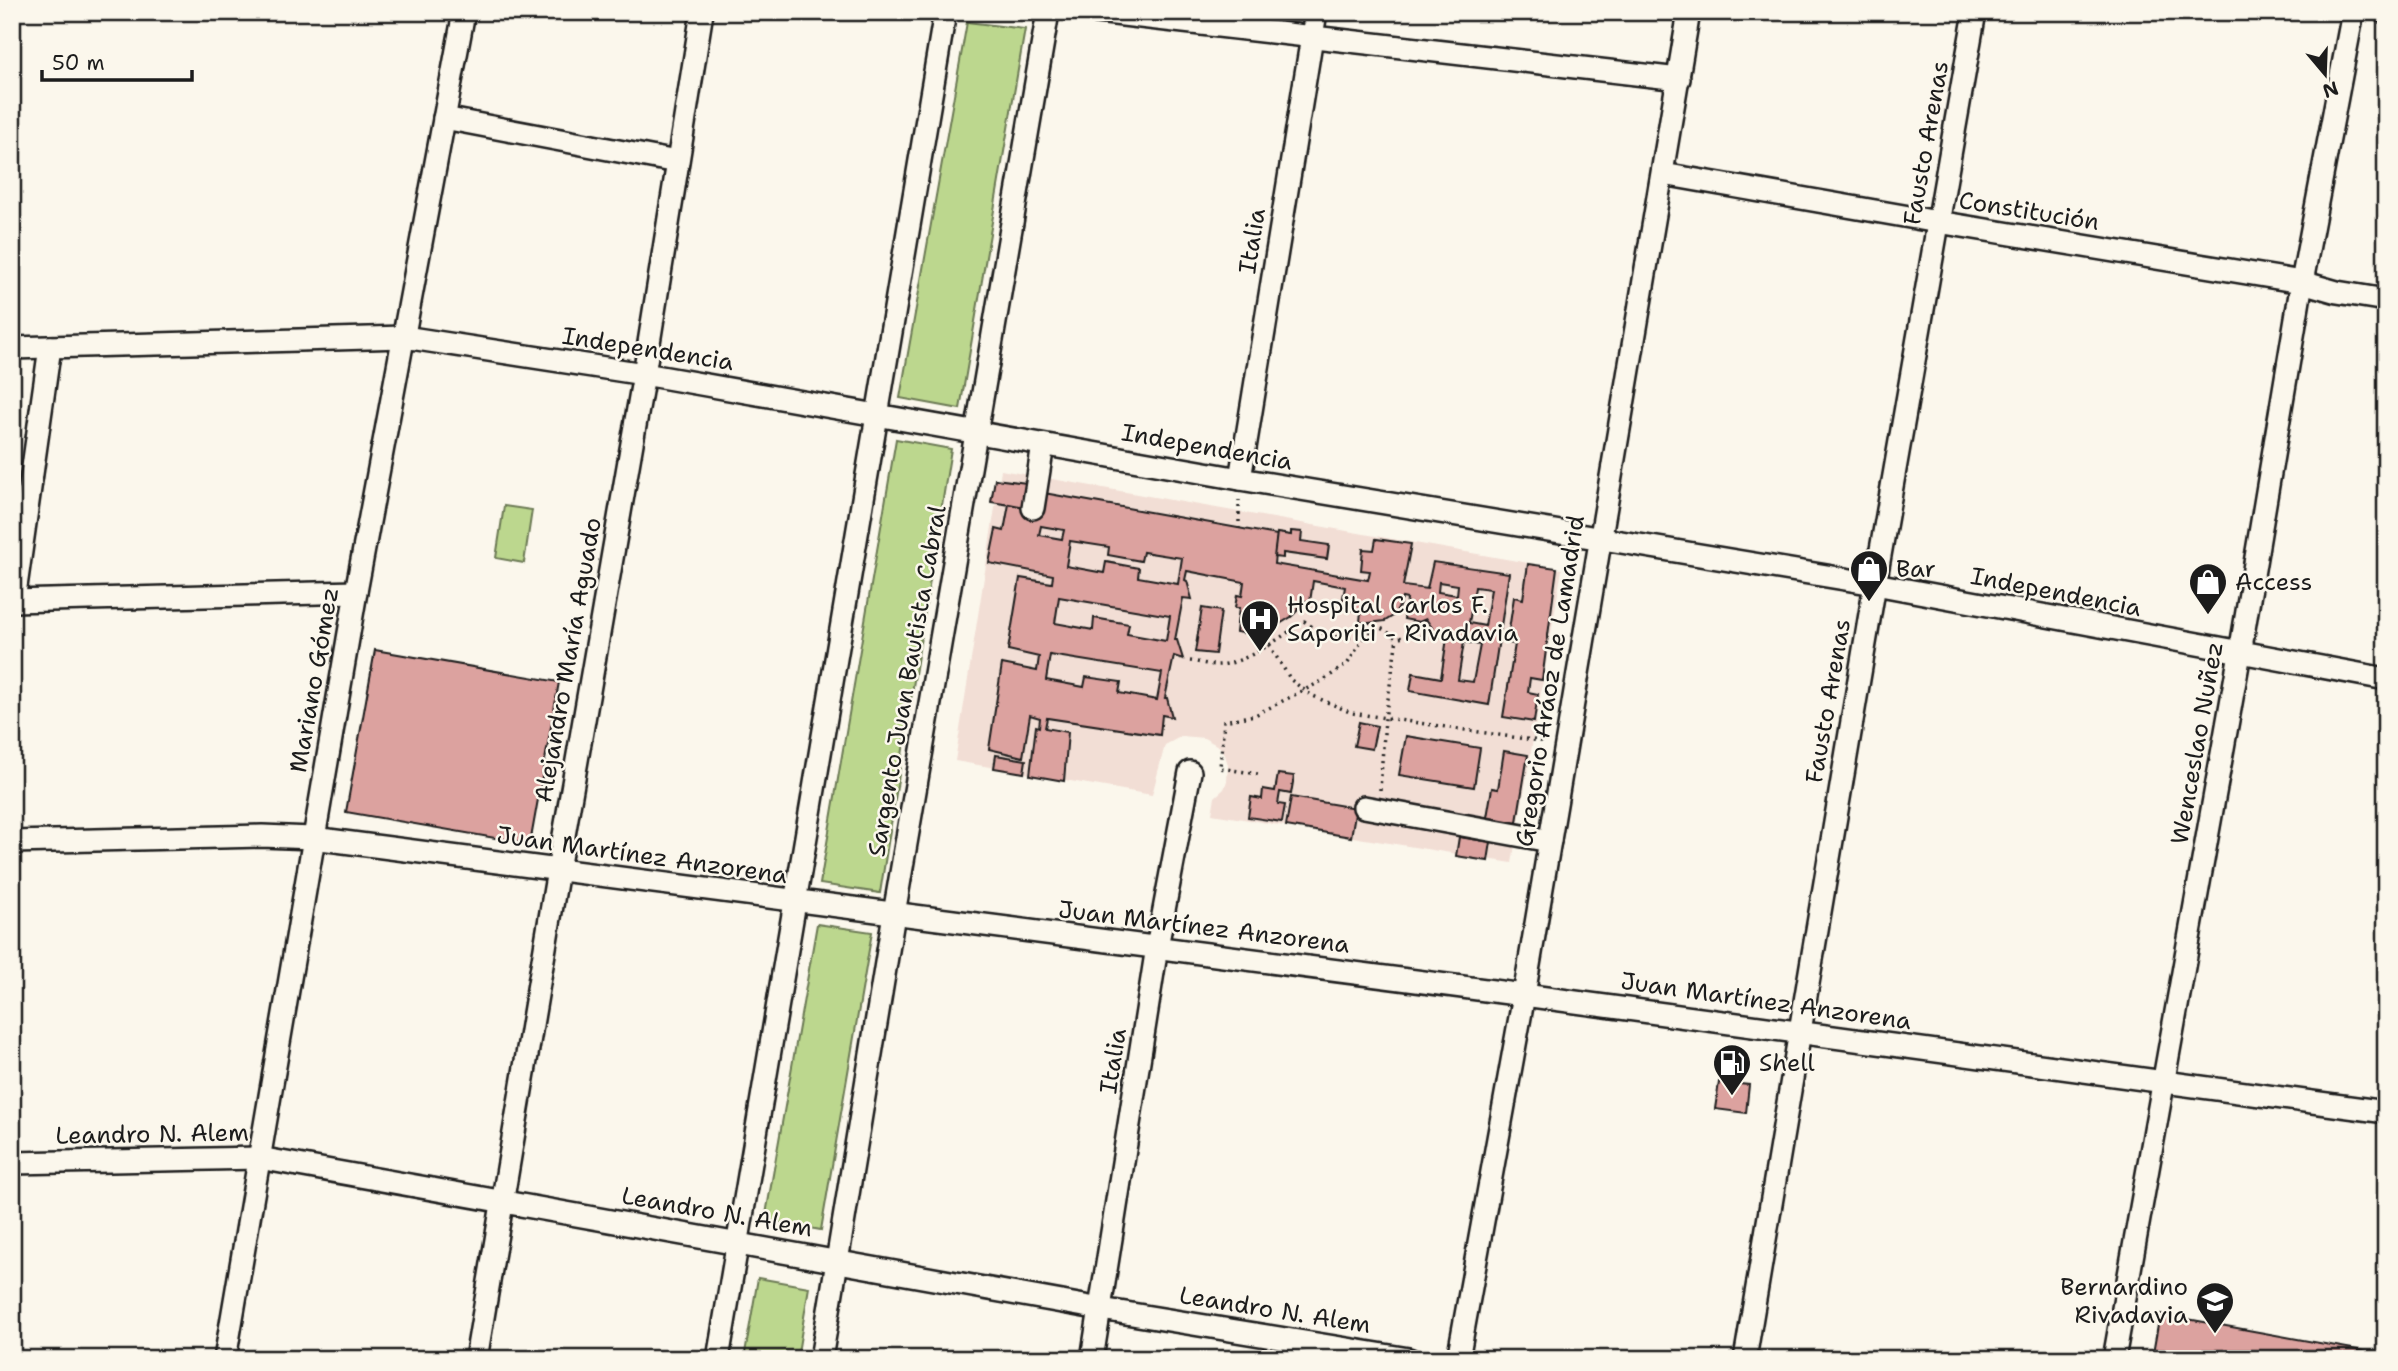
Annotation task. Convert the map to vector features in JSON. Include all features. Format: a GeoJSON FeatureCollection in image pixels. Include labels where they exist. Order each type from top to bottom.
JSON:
{"type":"FeatureCollection","features":[{"type":"Feature","properties":{"kind":"street","name":"Mariano Gómez"},"geometry":{"type":"LineString","coordinates":[[225,1359],[356,592],[464,12]]}},
{"type":"Feature","properties":{"kind":"street","name":"Alejandro María Aguado"},"geometry":{"type":"LineString","coordinates":[[476,1359],[644,374],[702,12]]}},
{"type":"Feature","properties":{"kind":"street"},"geometry":{"type":"LineString","coordinates":[[718,1359],[945,12]]}},
{"type":"Feature","properties":{"kind":"street","name":"Sargento Juan Bautista Cabral"},"geometry":{"type":"LineString","coordinates":[[821,1359],[1048,12]]}},
{"type":"Feature","properties":{"kind":"street"},"geometry":{"type":"LineString","coordinates":[[1097,12],[1679,79]]}},
{"type":"Feature","properties":{"kind":"street","name":"Italia"},"geometry":{"type":"LineString","coordinates":[[1240,479],[1317,12]]}},
{"type":"Feature","properties":{"kind":"street","name":"Gregorio Aráoz de Lamadrid"},"geometry":{"type":"LineString","coordinates":[[1458,1359],[1524,995],[1689,12]]}},
{"type":"Feature","properties":{"kind":"street","name":"Fausto Arenas"},"geometry":{"type":"LineString","coordinates":[[1745,1359],[1875,584],[1975,12]]}},
{"type":"Feature","properties":{"kind":"street","name":"Wenceslao Nuñez"},"geometry":{"type":"LineString","coordinates":[[2114,1359],[2240,653],[2302,282],[2353,12]]}},
{"type":"Feature","properties":{"kind":"street"},"geometry":{"type":"LineString","coordinates":[[444,118],[677,162]]}},
{"type":"Feature","properties":{"kind":"street","name":"Constitución"},"geometry":{"type":"LineString","coordinates":[[1663,174],[2302,282],[2337,292],[2386,300]]}},
{"type":"Feature","properties":{"kind":"street","name":"Independencia"},"geometry":{"type":"LineString","coordinates":[[12,348],[404,337],[644,374],[1240,479],[1875,584],[2386,679]]}},
{"type":"Feature","properties":{"kind":"street"},"geometry":{"type":"LineString","coordinates":[[50,347],[13,601],[356,592]]}},
{"type":"Feature","properties":{"kind":"street"},"geometry":{"type":"LineString","coordinates":[[1032,508],[1043,445]]}},
{"type":"Feature","properties":{"kind":"street","name":"Italia"},"geometry":{"type":"LineString","coordinates":[[1092,1359],[1157,947],[1190,772]]}},
{"type":"Feature","properties":{"kind":"street"},"geometry":{"type":"LineString","coordinates":[[1371,808],[1550,841]]}},
{"type":"Feature","properties":{"kind":"street","name":"Juan Martínez Anzorena"},"geometry":{"type":"LineString","coordinates":[[12,842],[262,835],[313,838],[1524,995],[2386,1112]]}},
{"type":"Feature","properties":{"kind":"street","name":"Leandro N. Alem"},"geometry":{"type":"LineString","coordinates":[[12,1163],[259,1158],[1101,1308],[1409,1359]]}},
{"type":"Feature","properties":{"kind":"path"},"geometry":{"type":"LineString","coordinates":[[1239,529],[1240,479]]}},
{"type":"Feature","properties":{"kind":"path"},"geometry":{"type":"LineString","coordinates":[[1190,661],[1217,665],[1230,663],[1269,645],[1304,621],[1333,637],[1347,639],[1379,627],[1397,638],[1426,635]]}},
{"type":"Feature","properties":{"kind":"path"},"geometry":{"type":"LineString","coordinates":[[1258,774],[1220,768],[1224,721],[1255,715],[1306,691],[1348,663],[1366,634]]}},
{"type":"Feature","properties":{"kind":"path"},"geometry":{"type":"LineString","coordinates":[[1371,808],[1397,638]]}},
{"type":"Feature","properties":{"kind":"path"},"geometry":{"type":"LineString","coordinates":[[1269,645],[1291,680],[1311,695],[1352,713],[1566,746]]}},
{"type":"Feature","properties":{"kind":"shaded area","name":"Hospital Carlos F. Saporiti - Rivadavia"},"geometry":{"type":"Polygon","coordinates":[[[1001,470],[1562,569],[1512,863],[1212,814],[1215,797],[1224,789],[1227,781],[1228,765],[1220,747],[1204,738],[1182,736],[1165,745],[1152,795],[955,761],[1001,470]]]}},
{"type":"Feature","properties":{"kind":"green space"},"geometry":{"type":"Polygon","coordinates":[[[967,22],[1025,29],[960,409],[900,398],[967,22]]]}},
{"type":"Feature","properties":{"kind":"green space"},"geometry":{"type":"Polygon","coordinates":[[[896,439],[951,449],[880,893],[820,884],[896,439]]]}},
{"type":"Feature","properties":{"kind":"green space"},"geometry":{"type":"Polygon","coordinates":[[[504,506],[532,510],[524,563],[496,558],[504,506]]]}},
{"type":"Feature","properties":{"kind":"green space"},"geometry":{"type":"Polygon","coordinates":[[[817,924],[872,932],[821,1230],[765,1220],[817,924]]]}},
{"type":"Feature","properties":{"kind":"green space"},"geometry":{"type":"Polygon","coordinates":[[[758,1278],[809,1287],[797,1359],[744,1359],[758,1278]]]}},
{"type":"Feature","properties":{"kind":"building"},"geometry":{"type":"Polygon","coordinates":[[[995,479],[1027,483],[1023,507],[991,502],[995,479]]]}},
{"type":"Feature","properties":{"kind":"building"},"geometry":{"type":"Polygon","coordinates":[[[1044,493],[1277,535],[1274,564],[1368,580],[1370,571],[1361,570],[1363,549],[1374,550],[1376,539],[1411,544],[1403,586],[1427,589],[1433,562],[1509,573],[1489,705],[1410,691],[1413,673],[1441,678],[1447,638],[1437,635],[1426,619],[1419,622],[1404,619],[1407,599],[1402,598],[1393,616],[1385,621],[1360,622],[1361,611],[1341,609],[1345,587],[1313,581],[1310,602],[1300,600],[1297,611],[1291,617],[1278,625],[1265,627],[1262,636],[1236,632],[1239,608],[1235,608],[1237,595],[1242,596],[1244,582],[1187,571],[1185,580],[1192,599],[1183,598],[1175,640],[1183,659],[1174,656],[1165,698],[1172,717],[1162,715],[1160,735],[1047,718],[1045,728],[1068,732],[1064,781],[1030,775],[1036,726],[1039,727],[1040,718],[1030,715],[1023,757],[989,749],[1002,664],[1037,671],[1039,657],[1008,650],[1020,578],[1052,583],[1053,575],[989,563],[996,529],[1004,531],[1009,504],[1041,510],[1044,493]],[[1041,526],[1039,535],[1062,539],[1064,530],[1041,526]],[[1070,541],[1066,566],[1104,573],[1106,562],[1139,568],[1138,577],[1178,584],[1182,558],[1143,552],[1141,561],[1108,555],[1109,547],[1070,541]],[[1439,582],[1438,592],[1457,595],[1458,585],[1439,582]],[[1475,587],[1469,623],[1485,626],[1491,589],[1475,587]],[[1059,597],[1055,623],[1093,630],[1094,618],[1129,624],[1127,634],[1166,641],[1170,616],[1059,597]],[[1464,642],[1458,680],[1473,682],[1480,645],[1464,642]],[[1050,655],[1046,680],[1084,687],[1086,677],[1121,682],[1119,693],[1157,700],[1162,673],[1050,655]]]}},
{"type":"Feature","properties":{"kind":"building"},"geometry":{"type":"Polygon","coordinates":[[[1291,531],[1302,532],[1301,541],[1329,545],[1327,559],[1283,553],[1283,558],[1274,557],[1277,533],[1291,535],[1291,531]]]}},
{"type":"Feature","properties":{"kind":"building"},"geometry":{"type":"Polygon","coordinates":[[[1528,564],[1557,568],[1542,680],[1530,678],[1528,692],[1538,694],[1534,722],[1503,717],[1515,644],[1507,643],[1514,597],[1523,599],[1528,564]]]}},
{"type":"Feature","properties":{"kind":"building"},"geometry":{"type":"Polygon","coordinates":[[[1202,608],[1221,611],[1215,654],[1195,652],[1202,608]]]}},
{"type":"Feature","properties":{"kind":"building"},"geometry":{"type":"Polygon","coordinates":[[[375,650],[559,682],[530,844],[346,812],[375,650]]]}},
{"type":"Feature","properties":{"kind":"building"},"geometry":{"type":"Polygon","coordinates":[[[1359,722],[1377,726],[1372,749],[1354,746],[1359,722]]]}},
{"type":"Feature","properties":{"kind":"building"},"geometry":{"type":"Polygon","coordinates":[[[1406,736],[1480,748],[1474,787],[1399,775],[1406,736]]]}},
{"type":"Feature","properties":{"kind":"building"},"geometry":{"type":"Polygon","coordinates":[[[1504,751],[1528,755],[1516,828],[1486,823],[1492,788],[1498,789],[1504,751]]]}},
{"type":"Feature","properties":{"kind":"building"},"geometry":{"type":"Polygon","coordinates":[[[996,755],[1026,760],[1024,773],[994,768],[996,755]]]}},
{"type":"Feature","properties":{"kind":"building"},"geometry":{"type":"Polygon","coordinates":[[[1278,774],[1294,776],[1291,794],[1280,792],[1278,804],[1285,805],[1282,822],[1248,817],[1251,797],[1262,799],[1263,789],[1275,791],[1278,774]]]}},
{"type":"Feature","properties":{"kind":"building"},"geometry":{"type":"Polygon","coordinates":[[[1291,797],[1356,808],[1351,837],[1286,826],[1291,797]]]}},
{"type":"Feature","properties":{"kind":"building"},"geometry":{"type":"Polygon","coordinates":[[[1459,837],[1491,842],[1488,861],[1456,856],[1459,837]]]}},
{"type":"Feature","properties":{"kind":"building","name":"Shell"},"geometry":{"type":"Polygon","coordinates":[[[1719,1082],[1749,1085],[1746,1113],[1715,1109],[1719,1082]]]}},
{"type":"Feature","properties":{"kind":"building","name":"Bernardino Rivadavia"},"geometry":{"type":"Polygon","coordinates":[[[2160,1314],[2386,1355],[2386,1359],[2237,1359],[2188,1350],[2186,1359],[2152,1359],[2160,1314]]]}},
{"type":"Feature","properties":{"kind":"place","name":"Bar"},"geometry":{"type":"Point","coordinates":[1869,603]}},
{"type":"Feature","properties":{"kind":"place","name":"Access"},"geometry":{"type":"Point","coordinates":[2208,616]}},
{"type":"Feature","properties":{"kind":"place","name":"Hospital Carlos F. Saporiti - Rivadavia"},"geometry":{"type":"Point","coordinates":[1260,653]}},
{"type":"Feature","properties":{"kind":"place","name":"Shell"},"geometry":{"type":"Point","coordinates":[1732,1097]}},
{"type":"Feature","properties":{"kind":"place","name":"Bernardino Rivadavia"},"geometry":{"type":"Point","coordinates":[2215,1335]}}]}
